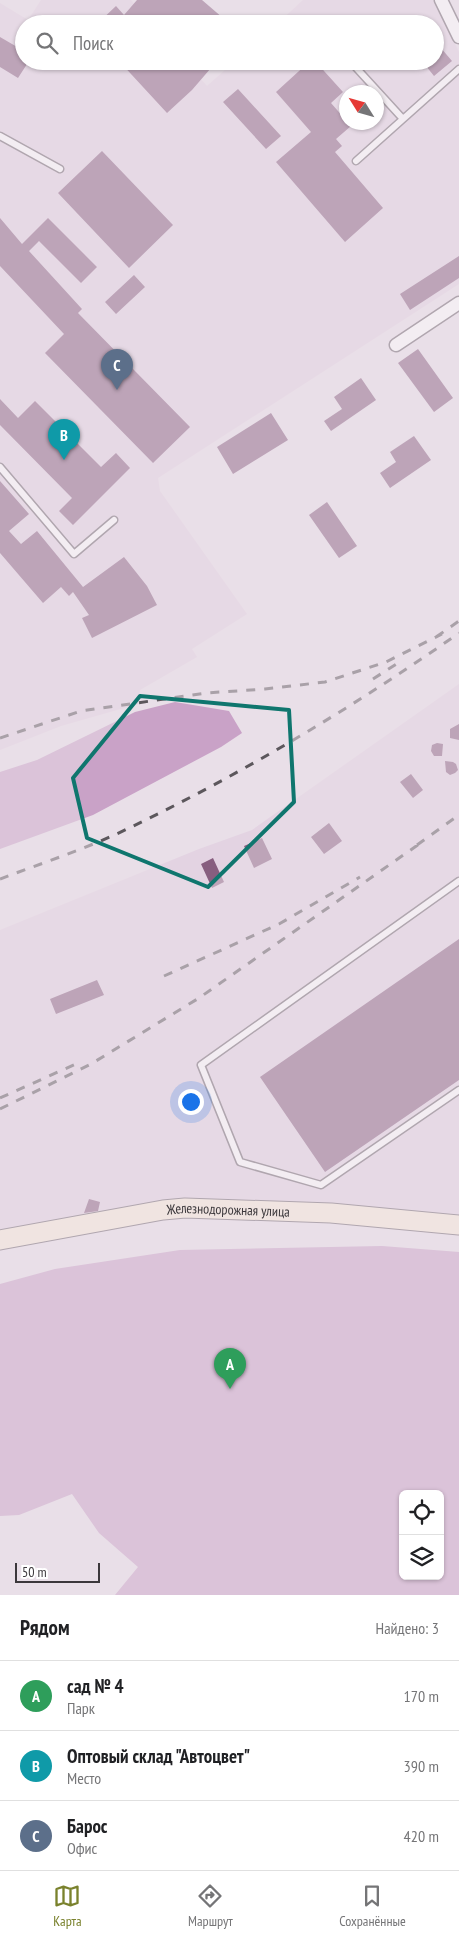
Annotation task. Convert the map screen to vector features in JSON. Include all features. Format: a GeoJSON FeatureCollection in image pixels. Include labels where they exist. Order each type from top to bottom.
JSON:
{"type":"FeatureCollection","features":[{"type":"Feature","properties":{"kind":"street"},"geometry":{"type":"LineString","coordinates":[[440,0],[459,36]]}},
{"type":"Feature","properties":{"kind":"street"},"geometry":{"type":"LineString","coordinates":[[396,345],[459,303]]}},
{"type":"Feature","properties":{"kind":"street","name":"Железнодорожная улица"},"geometry":{"type":"LineString","coordinates":[[0,1240],[155,1211],[185,1208],[331,1213],[459,1225]]}},
{"type":"Feature","properties":{"kind":"lane"},"geometry":{"type":"LineString","coordinates":[[356,161],[459,69]]}},
{"type":"Feature","properties":{"kind":"lane"},"geometry":{"type":"LineString","coordinates":[[358,70],[403,119]]}},
{"type":"Feature","properties":{"kind":"lane"},"geometry":{"type":"LineString","coordinates":[[0,136],[60,168]]}},
{"type":"Feature","properties":{"kind":"lane"},"geometry":{"type":"LineString","coordinates":[[0,467],[74,554],[114,520]]}},
{"type":"Feature","properties":{"kind":"lane"},"geometry":{"type":"LineString","coordinates":[[459,881],[201,1065],[240,1162],[321,1185],[459,1090]]}},
{"type":"Feature","properties":{"kind":"highlighted area"},"geometry":{"type":"Polygon","coordinates":[[[140,696],[289,710],[294,802],[208,887],[87,838],[73,778],[140,696]]]}},
{"type":"Feature","properties":{"kind":"shaded area"},"geometry":{"type":"Polygon","coordinates":[[[41,0],[131,0],[144,15],[31,15],[41,0]]]}},
{"type":"Feature","properties":{"kind":"shaded area"},"geometry":{"type":"Polygon","coordinates":[[[303,0],[433,0],[440,15],[287,15],[303,0]]]}},
{"type":"Feature","properties":{"kind":"shaded area"},"geometry":{"type":"Polygon","coordinates":[[[0,3],[20,15],[15,15],[15,70],[193,70],[207,86],[225,70],[444,70],[444,22],[459,52],[459,284],[158,478],[160,491],[247,614],[192,649],[197,657],[140,690],[138,704],[61,726],[0,750],[0,3]]]}},
{"type":"Feature","properties":{"kind":"shaded area"},"geometry":{"type":"Polygon","coordinates":[[[459,684],[459,1218],[140,1214],[0,1242],[0,930],[199,849],[252,830],[459,684]]]}},
{"type":"Feature","properties":{"kind":"shaded area"},"geometry":{"type":"Polygon","coordinates":[[[175,702],[229,711],[242,733],[221,747],[93,815],[0,849],[0,772],[37,760],[135,712],[175,702]]]}},
{"type":"Feature","properties":{"kind":"shaded area"},"geometry":{"type":"Polygon","coordinates":[[[382,1246],[459,1252],[459,1595],[115,1595],[138,1567],[99,1533],[72,1494],[19,1515],[0,1516],[0,1284],[55,1269],[180,1250],[382,1246]]]}},
{"type":"Feature","properties":{"kind":"building"},"geometry":{"type":"Polygon","coordinates":[[[137,0],[202,0],[220,15],[124,15],[137,0]]]}},
{"type":"Feature","properties":{"kind":"building"},"geometry":{"type":"Polygon","coordinates":[[[116,6],[124,15],[106,15],[116,6]]]}},
{"type":"Feature","properties":{"kind":"building"},"geometry":{"type":"Polygon","coordinates":[[[0,37],[15,46],[15,70],[23,70],[18,78],[0,67],[0,37]]]}},
{"type":"Feature","properties":{"kind":"building"},"geometry":{"type":"Polygon","coordinates":[[[444,52],[452,61],[444,68],[444,52]]]}},
{"type":"Feature","properties":{"kind":"building"},"geometry":{"type":"Polygon","coordinates":[[[127,70],[209,70],[192,90],[167,113],[127,70]]]}},
{"type":"Feature","properties":{"kind":"building"},"geometry":{"type":"Polygon","coordinates":[[[300,70],[323,70],[339,88],[339,96],[331,103],[339,112],[339,130],[346,130],[336,139],[342,146],[335,152],[383,208],[345,242],[276,162],[311,132],[276,92],[300,70]]]}},
{"type":"Feature","properties":{"kind":"building"},"geometry":{"type":"Polygon","coordinates":[[[429,70],[441,70],[434,76],[429,70]]]}},
{"type":"Feature","properties":{"kind":"building"},"geometry":{"type":"Polygon","coordinates":[[[238,89],[281,136],[266,149],[223,102],[238,89]]]}},
{"type":"Feature","properties":{"kind":"building"},"geometry":{"type":"Polygon","coordinates":[[[102,151],[173,225],[129,268],[58,193],[102,151]]]}},
{"type":"Feature","properties":{"kind":"building"},"geometry":{"type":"Polygon","coordinates":[[[0,218],[22,244],[48,218],[97,267],[81,283],[39,241],[29,251],[82,309],[78,313],[190,427],[153,463],[45,353],[64,334],[0,266],[0,218]]]}},
{"type":"Feature","properties":{"kind":"building"},"geometry":{"type":"Polygon","coordinates":[[[459,256],[459,278],[410,310],[400,294],[459,256]]]}},
{"type":"Feature","properties":{"kind":"building"},"geometry":{"type":"Polygon","coordinates":[[[134,275],[145,287],[116,314],[105,302],[134,275]]]}},
{"type":"Feature","properties":{"kind":"building"},"geometry":{"type":"Polygon","coordinates":[[[418,349],[453,398],[434,412],[398,363],[418,349]]]}},
{"type":"Feature","properties":{"kind":"building"},"geometry":{"type":"Polygon","coordinates":[[[361,378],[376,400],[331,431],[324,421],[342,409],[334,397],[361,378]]]}},
{"type":"Feature","properties":{"kind":"building"},"geometry":{"type":"Polygon","coordinates":[[[0,399],[18,418],[35,401],[101,467],[116,453],[130,468],[73,525],[59,511],[72,498],[0,425],[0,399]]]}},
{"type":"Feature","properties":{"kind":"building"},"geometry":{"type":"Polygon","coordinates":[[[271,413],[288,440],[233,474],[217,447],[271,413]]]}},
{"type":"Feature","properties":{"kind":"building"},"geometry":{"type":"Polygon","coordinates":[[[414,436],[431,460],[390,488],[380,473],[396,462],[390,452],[414,436]]]}},
{"type":"Feature","properties":{"kind":"building"},"geometry":{"type":"Polygon","coordinates":[[[0,481],[29,514],[9,531],[21,544],[37,531],[83,587],[124,557],[147,586],[157,605],[92,638],[82,618],[89,615],[73,592],[69,596],[61,587],[43,603],[0,553],[0,481]]]}},
{"type":"Feature","properties":{"kind":"building"},"geometry":{"type":"Polygon","coordinates":[[[327,502],[357,546],[339,558],[309,515],[327,502]]]}},
{"type":"Feature","properties":{"kind":"building"},"geometry":{"type":"Polygon","coordinates":[[[459,724],[459,740],[450,738],[450,729],[459,724]]]}},
{"type":"Feature","properties":{"kind":"building"},"geometry":{"type":"Polygon","coordinates":[[[437,743],[443,744],[442,756],[434,756],[431,751],[432,745],[437,743]]]}},
{"type":"Feature","properties":{"kind":"building"},"geometry":{"type":"Polygon","coordinates":[[[445,761],[456,764],[458,770],[450,775],[446,772],[445,761]]]}},
{"type":"Feature","properties":{"kind":"building"},"geometry":{"type":"Polygon","coordinates":[[[411,774],[423,790],[413,798],[400,782],[411,774]]]}},
{"type":"Feature","properties":{"kind":"building"},"geometry":{"type":"Polygon","coordinates":[[[329,823],[342,841],[324,854],[311,837],[329,823]]]}},
{"type":"Feature","properties":{"kind":"building"},"geometry":{"type":"Polygon","coordinates":[[[262,838],[272,859],[254,868],[244,846],[262,838]]]}},
{"type":"Feature","properties":{"kind":"building"},"geometry":{"type":"Polygon","coordinates":[[[213,858],[224,882],[212,888],[201,864],[213,858]]]}},
{"type":"Feature","properties":{"kind":"building"},"geometry":{"type":"Polygon","coordinates":[[[459,939],[459,1080],[325,1172],[260,1077],[459,939]]]}},
{"type":"Feature","properties":{"kind":"building"},"geometry":{"type":"Polygon","coordinates":[[[97,980],[104,995],[56,1014],[50,999],[97,980]]]}},
{"type":"Feature","properties":{"kind":"building"},"geometry":{"type":"Polygon","coordinates":[[[89,1199],[100,1202],[98,1211],[84,1213],[89,1199]]]}},
{"type":"Feature","properties":{"kind":"railway"},"geometry":{"type":"LineString","coordinates":[[436,637],[459,621]]}},
{"type":"Feature","properties":{"kind":"railway"},"geometry":{"type":"LineString","coordinates":[[0,879],[111,836],[213,785],[339,713],[459,633]]}},
{"type":"Feature","properties":{"kind":"railway"},"geometry":{"type":"LineString","coordinates":[[0,738],[81,711],[206,693],[325,682],[386,662],[442,634]]}},
{"type":"Feature","properties":{"kind":"railway"},"geometry":{"type":"LineString","coordinates":[[373,679],[401,661]]}},
{"type":"Feature","properties":{"kind":"railway"},"geometry":{"type":"LineString","coordinates":[[417,845],[459,815]]}},
{"type":"Feature","properties":{"kind":"railway"},"geometry":{"type":"LineString","coordinates":[[0,1109],[91,1064],[199,998],[422,842]]}},
{"type":"Feature","properties":{"kind":"railway"},"geometry":{"type":"LineString","coordinates":[[164,976],[279,924],[360,877]]}},
{"type":"Feature","properties":{"kind":"railway"},"geometry":{"type":"LineString","coordinates":[[0,1098],[78,1063]]}},
{"type":"Feature","properties":{"kind":"place","name":"Барос"},"geometry":{"type":"Point","coordinates":[117,390]}},
{"type":"Feature","properties":{"kind":"place","name":"Оптовый склад \"Автоцвет\""},"geometry":{"type":"Point","coordinates":[64,460]}},
{"type":"Feature","properties":{"kind":"place","name":"сад № 4"},"geometry":{"type":"Point","coordinates":[230,1389]}}]}
